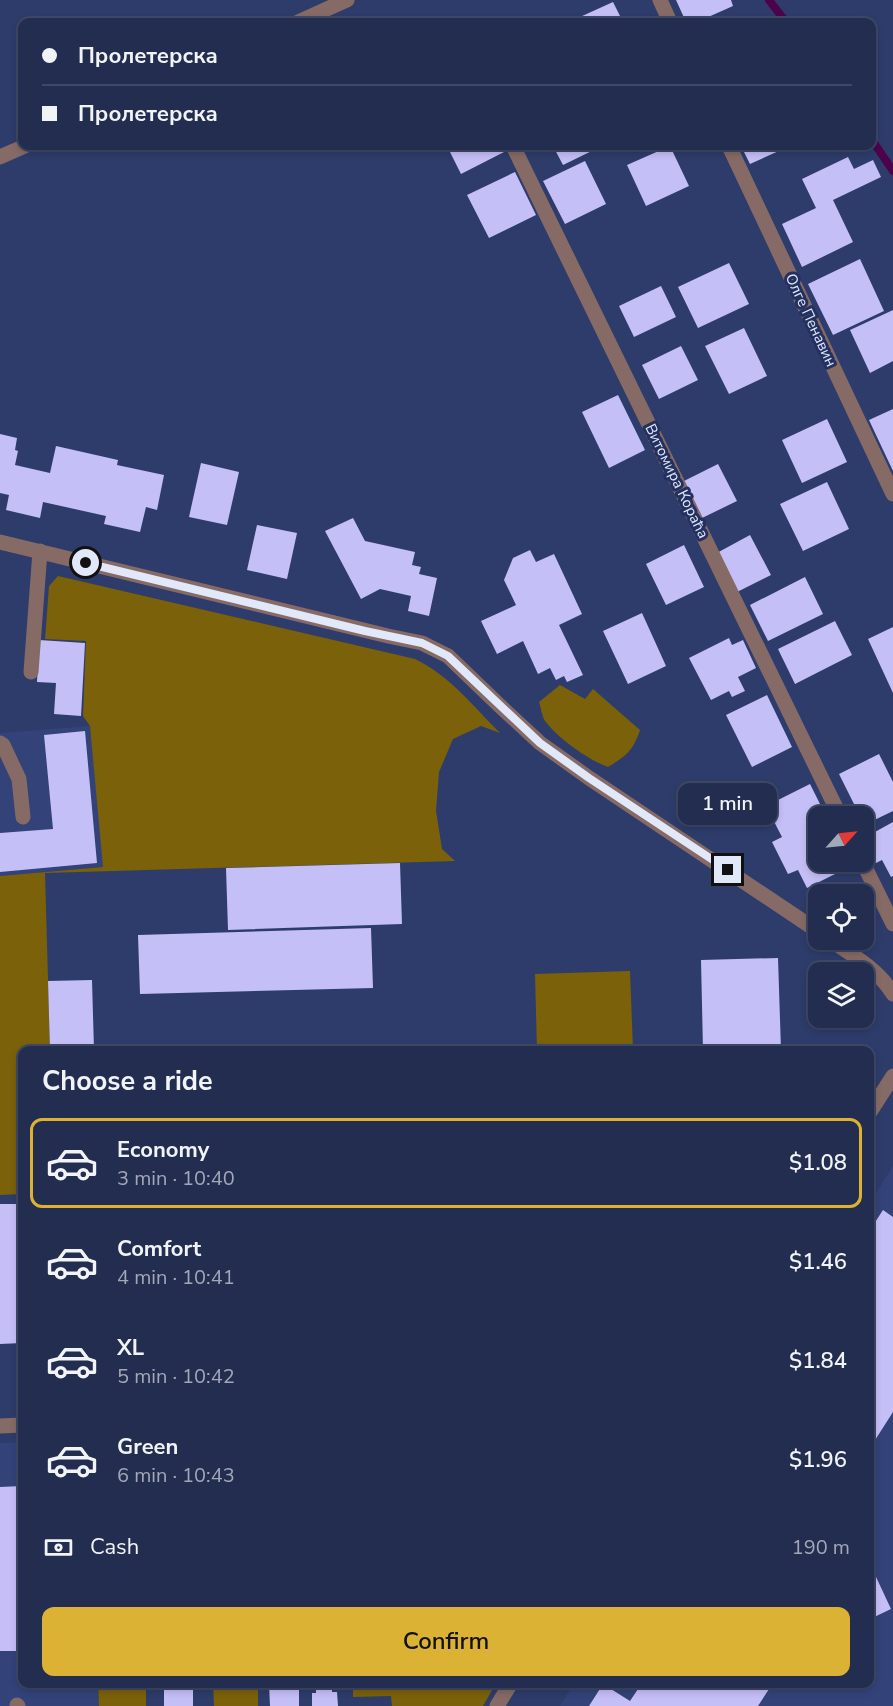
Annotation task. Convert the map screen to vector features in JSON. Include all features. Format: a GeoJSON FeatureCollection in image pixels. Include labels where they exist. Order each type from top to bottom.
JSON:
{"type":"FeatureCollection","features":[{"type":"Feature","properties":{"kind":"street"},"geometry":{"type":"LineString","coordinates":[[307,18],[348,0]]}},
{"type":"Feature","properties":{"kind":"street"},"geometry":{"type":"LineString","coordinates":[[660,0],[668,18]]}},
{"type":"Feature","properties":{"kind":"street"},"geometry":{"type":"LineString","coordinates":[[0,157],[18,149]]}},
{"type":"Feature","properties":{"kind":"street","name":"Витомира Кораћа"},"geometry":{"type":"LineString","coordinates":[[515,150],[835,806]]}},
{"type":"Feature","properties":{"kind":"street","name":"Олге Пенавин"},"geometry":{"type":"LineString","coordinates":[[731,150],[893,494]]}},
{"type":"Feature","properties":{"kind":"street"},"geometry":{"type":"LineString","coordinates":[[0,542],[422,643],[448,656],[540,743],[808,925]]}},
{"type":"Feature","properties":{"kind":"street"},"geometry":{"type":"LineString","coordinates":[[31,672],[40,551]]}},
{"type":"Feature","properties":{"kind":"street"},"geometry":{"type":"LineString","coordinates":[[0,743],[19,779],[23,817]]}},
{"type":"Feature","properties":{"kind":"street"},"geometry":{"type":"LineString","coordinates":[[867,872],[893,924]]}},
{"type":"Feature","properties":{"kind":"street"},"geometry":{"type":"LineString","coordinates":[[844,950],[888,985],[893,994]]}},
{"type":"Feature","properties":{"kind":"street"},"geometry":{"type":"LineString","coordinates":[[874,1106],[893,1076]]}},
{"type":"Feature","properties":{"kind":"street"},"geometry":{"type":"LineString","coordinates":[[0,1426],[18,1425]]}},
{"type":"Feature","properties":{"kind":"street"},"geometry":{"type":"LineString","coordinates":[[497,1706],[508,1688]]}},
{"type":"Feature","properties":{"kind":"shaded area"},"geometry":{"type":"Polygon","coordinates":[[[58,576],[415,659],[450,683],[500,733],[481,726],[453,739],[439,772],[436,811],[442,849],[455,861],[45,873],[50,1046],[18,1046],[18,1194],[0,1195],[0,876],[103,867],[90,726],[83,716],[86,641],[45,639],[49,586],[58,576]]]}},
{"type":"Feature","properties":{"kind":"shaded area"},"geometry":{"type":"Polygon","coordinates":[[[560,685],[585,699],[593,689],[640,730],[635,743],[620,760],[608,767],[574,748],[551,728],[544,719],[539,702],[560,685]]]}},
{"type":"Feature","properties":{"kind":"shaded area"},"geometry":{"type":"Polygon","coordinates":[[[90,726],[104,867],[0,876],[0,733],[90,726]]]}},
{"type":"Feature","properties":{"kind":"shaded area"},"geometry":{"type":"Polygon","coordinates":[[[630,971],[633,1046],[537,1046],[535,974],[630,971]]]}},
{"type":"Feature","properties":{"kind":"shaded area"},"geometry":{"type":"Polygon","coordinates":[[[893,1166],[893,1706],[560,1706],[571,1688],[874,1688],[874,1197],[893,1166]]]}},
{"type":"Feature","properties":{"kind":"shaded area"},"geometry":{"type":"Polygon","coordinates":[[[18,1442],[18,1688],[98,1688],[99,1706],[0,1706],[0,1443],[18,1442]]]}},
{"type":"Feature","properties":{"kind":"shaded area"},"geometry":{"type":"Polygon","coordinates":[[[98,1688],[146,1688],[146,1706],[99,1706],[98,1688]]]}},
{"type":"Feature","properties":{"kind":"shaded area"},"geometry":{"type":"Polygon","coordinates":[[[213,1688],[258,1688],[258,1706],[214,1706],[213,1688]]]}},
{"type":"Feature","properties":{"kind":"shaded area"},"geometry":{"type":"Polygon","coordinates":[[[353,1688],[493,1688],[483,1706],[392,1706],[391,1696],[353,1697],[353,1688]]]}},
{"type":"Feature","properties":{"kind":"building"},"geometry":{"type":"Polygon","coordinates":[[[676,0],[731,0],[733,6],[706,18],[684,18],[676,0]]]}},
{"type":"Feature","properties":{"kind":"building"},"geometry":{"type":"Polygon","coordinates":[[[613,2],[621,18],[578,18],[613,2]]]}},
{"type":"Feature","properties":{"kind":"building"},"geometry":{"type":"Polygon","coordinates":[[[449,150],[506,151],[461,174],[449,150]]]}},
{"type":"Feature","properties":{"kind":"building"},"geometry":{"type":"Polygon","coordinates":[[[555,150],[594,150],[563,165],[555,150]]]}},
{"type":"Feature","properties":{"kind":"building"},"geometry":{"type":"Polygon","coordinates":[[[661,150],[672,150],[689,186],[646,206],[627,165],[661,150]]]}},
{"type":"Feature","properties":{"kind":"building"},"geometry":{"type":"Polygon","coordinates":[[[743,150],[781,150],[750,164],[743,150]]]}},
{"type":"Feature","properties":{"kind":"building"},"geometry":{"type":"Polygon","coordinates":[[[848,157],[854,169],[873,160],[881,177],[833,200],[853,242],[802,267],[782,224],[816,208],[802,179],[848,157]]]}},
{"type":"Feature","properties":{"kind":"building"},"geometry":{"type":"Polygon","coordinates":[[[585,161],[606,204],[565,224],[543,181],[585,161]]]}},
{"type":"Feature","properties":{"kind":"building"},"geometry":{"type":"Polygon","coordinates":[[[515,172],[536,215],[489,238],[467,195],[515,172]]]}},
{"type":"Feature","properties":{"kind":"building"},"geometry":{"type":"Polygon","coordinates":[[[860,259],[884,311],[833,335],[808,284],[860,259]]]}},
{"type":"Feature","properties":{"kind":"building"},"geometry":{"type":"Polygon","coordinates":[[[729,263],[749,304],[698,328],[678,287],[729,263]]]}},
{"type":"Feature","properties":{"kind":"building"},"geometry":{"type":"Polygon","coordinates":[[[661,286],[676,317],[634,337],[619,306],[661,286]]]}},
{"type":"Feature","properties":{"kind":"building"},"geometry":{"type":"Polygon","coordinates":[[[893,310],[893,361],[870,373],[850,330],[893,310]]]}},
{"type":"Feature","properties":{"kind":"building"},"geometry":{"type":"Polygon","coordinates":[[[744,328],[767,376],[729,394],[705,346],[744,328]]]}},
{"type":"Feature","properties":{"kind":"building"},"geometry":{"type":"Polygon","coordinates":[[[681,346],[698,380],[659,399],[642,365],[681,346]]]}},
{"type":"Feature","properties":{"kind":"building"},"geometry":{"type":"Polygon","coordinates":[[[618,395],[645,450],[609,468],[582,412],[618,395]]]}},
{"type":"Feature","properties":{"kind":"building"},"geometry":{"type":"Polygon","coordinates":[[[893,409],[893,471],[869,420],[893,409]]]}},
{"type":"Feature","properties":{"kind":"building"},"geometry":{"type":"Polygon","coordinates":[[[827,419],[847,462],[802,483],[782,440],[827,419]]]}},
{"type":"Feature","properties":{"kind":"building"},"geometry":{"type":"Polygon","coordinates":[[[0,434],[17,438],[15,450],[18,451],[15,465],[50,473],[56,446],[118,460],[117,465],[164,475],[157,510],[146,507],[140,532],[104,524],[106,516],[43,502],[40,518],[6,510],[9,495],[0,493],[0,434]]]}},
{"type":"Feature","properties":{"kind":"building"},"geometry":{"type":"Polygon","coordinates":[[[201,463],[239,472],[227,525],[189,517],[201,463]]]}},
{"type":"Feature","properties":{"kind":"building"},"geometry":{"type":"Polygon","coordinates":[[[718,464],[737,501],[700,519],[682,482],[718,464]]]}},
{"type":"Feature","properties":{"kind":"building"},"geometry":{"type":"Polygon","coordinates":[[[827,482],[849,529],[803,551],[780,504],[827,482]]]}},
{"type":"Feature","properties":{"kind":"building"},"geometry":{"type":"Polygon","coordinates":[[[353,518],[365,541],[415,552],[412,565],[421,567],[419,574],[437,578],[429,616],[408,611],[411,596],[380,589],[361,599],[325,531],[353,518]]]}},
{"type":"Feature","properties":{"kind":"building"},"geometry":{"type":"Polygon","coordinates":[[[257,525],[297,533],[287,579],[247,570],[257,525]]]}},
{"type":"Feature","properties":{"kind":"building"},"geometry":{"type":"Polygon","coordinates":[[[750,535],[771,575],[735,593],[715,554],[750,535]]]}},
{"type":"Feature","properties":{"kind":"building"},"geometry":{"type":"Polygon","coordinates":[[[684,545],[704,587],[666,605],[646,564],[684,545]]]}},
{"type":"Feature","properties":{"kind":"building"},"geometry":{"type":"Polygon","coordinates":[[[530,550],[536,562],[554,554],[582,614],[559,625],[583,675],[567,682],[564,676],[556,680],[550,668],[538,674],[523,641],[497,654],[481,621],[516,605],[504,580],[513,558],[530,550]]]}},
{"type":"Feature","properties":{"kind":"building"},"geometry":{"type":"Polygon","coordinates":[[[805,577],[823,614],[768,641],[750,605],[805,577]]]}},
{"type":"Feature","properties":{"kind":"building"},"geometry":{"type":"Polygon","coordinates":[[[642,613],[666,666],[628,684],[603,631],[642,613]]]}},
{"type":"Feature","properties":{"kind":"building"},"geometry":{"type":"Polygon","coordinates":[[[835,621],[852,655],[795,684],[778,649],[835,621]]]}},
{"type":"Feature","properties":{"kind":"building"},"geometry":{"type":"Polygon","coordinates":[[[893,627],[893,693],[868,639],[893,627]]]}},
{"type":"Feature","properties":{"kind":"building"},"geometry":{"type":"Polygon","coordinates":[[[729,638],[732,645],[743,640],[756,668],[738,677],[745,691],[732,697],[729,691],[711,700],[689,658],[729,638]]]}},
{"type":"Feature","properties":{"kind":"building"},"geometry":{"type":"Polygon","coordinates":[[[39,640],[85,643],[81,716],[54,714],[56,683],[37,682],[39,640]]]}},
{"type":"Feature","properties":{"kind":"building"},"geometry":{"type":"Polygon","coordinates":[[[767,695],[792,747],[752,767],[726,715],[767,695]]]}},
{"type":"Feature","properties":{"kind":"building"},"geometry":{"type":"Polygon","coordinates":[[[85,731],[97,863],[0,872],[0,833],[53,829],[44,735],[85,731]]]}},
{"type":"Feature","properties":{"kind":"building"},"geometry":{"type":"Polygon","coordinates":[[[879,754],[893,782],[893,811],[874,820],[874,806],[855,806],[839,774],[879,754]]]}},
{"type":"Feature","properties":{"kind":"building"},"geometry":{"type":"Polygon","coordinates":[[[810,784],[821,806],[808,806],[808,872],[834,872],[835,874],[815,884],[808,884],[807,888],[798,870],[788,874],[772,842],[782,837],[766,806],[810,784]]]}},
{"type":"Feature","properties":{"kind":"building"},"geometry":{"type":"Polygon","coordinates":[[[893,822],[893,876],[891,877],[882,860],[876,863],[874,859],[874,832],[893,822]]]}},
{"type":"Feature","properties":{"kind":"building"},"geometry":{"type":"Polygon","coordinates":[[[400,863],[402,924],[228,930],[226,868],[400,863]]]}},
{"type":"Feature","properties":{"kind":"building"},"geometry":{"type":"Polygon","coordinates":[[[371,928],[373,988],[140,994],[138,935],[371,928]]]}},
{"type":"Feature","properties":{"kind":"building"},"geometry":{"type":"Polygon","coordinates":[[[778,958],[781,1046],[703,1046],[701,960],[778,958]]]}},
{"type":"Feature","properties":{"kind":"building"},"geometry":{"type":"Polygon","coordinates":[[[92,980],[94,1046],[50,1046],[48,981],[92,980]]]}},
{"type":"Feature","properties":{"kind":"building"},"geometry":{"type":"Polygon","coordinates":[[[0,1204],[18,1204],[18,1343],[0,1344],[0,1204]]]}},
{"type":"Feature","properties":{"kind":"building"},"geometry":{"type":"Polygon","coordinates":[[[883,1210],[893,1217],[893,1412],[874,1442],[874,1224],[883,1210]]]}},
{"type":"Feature","properties":{"kind":"building"},"geometry":{"type":"Polygon","coordinates":[[[18,1486],[18,1651],[0,1651],[0,1487],[18,1486]]]}},
{"type":"Feature","properties":{"kind":"building"},"geometry":{"type":"Polygon","coordinates":[[[874,1573],[891,1609],[874,1617],[874,1573]]]}},
{"type":"Feature","properties":{"kind":"building"},"geometry":{"type":"Polygon","coordinates":[[[164,1688],[193,1688],[193,1706],[164,1706],[164,1688]]]}},
{"type":"Feature","properties":{"kind":"building"},"geometry":{"type":"Polygon","coordinates":[[[269,1688],[299,1688],[299,1706],[270,1706],[269,1688]]]}},
{"type":"Feature","properties":{"kind":"building"},"geometry":{"type":"Polygon","coordinates":[[[316,1688],[332,1688],[332,1692],[337,1692],[338,1706],[312,1706],[312,1693],[316,1693],[316,1688]]]}},
{"type":"Feature","properties":{"kind":"building"},"geometry":{"type":"Polygon","coordinates":[[[600,1688],[609,1688],[630,1701],[639,1688],[770,1688],[758,1706],[589,1706],[600,1688]]]}},
{"type":"Feature","properties":{"kind":"waterway"},"geometry":{"type":"LineString","coordinates":[[769,0],[783,18]]}},
{"type":"Feature","properties":{"kind":"waterway"},"geometry":{"type":"LineString","coordinates":[[876,146],[893,171]]}},
{"type":"Feature","properties":{"kind":"route"},"geometry":{"type":"LineString","coordinates":[[86,563],[422,643],[448,656],[540,743],[728,870]]}}]}
